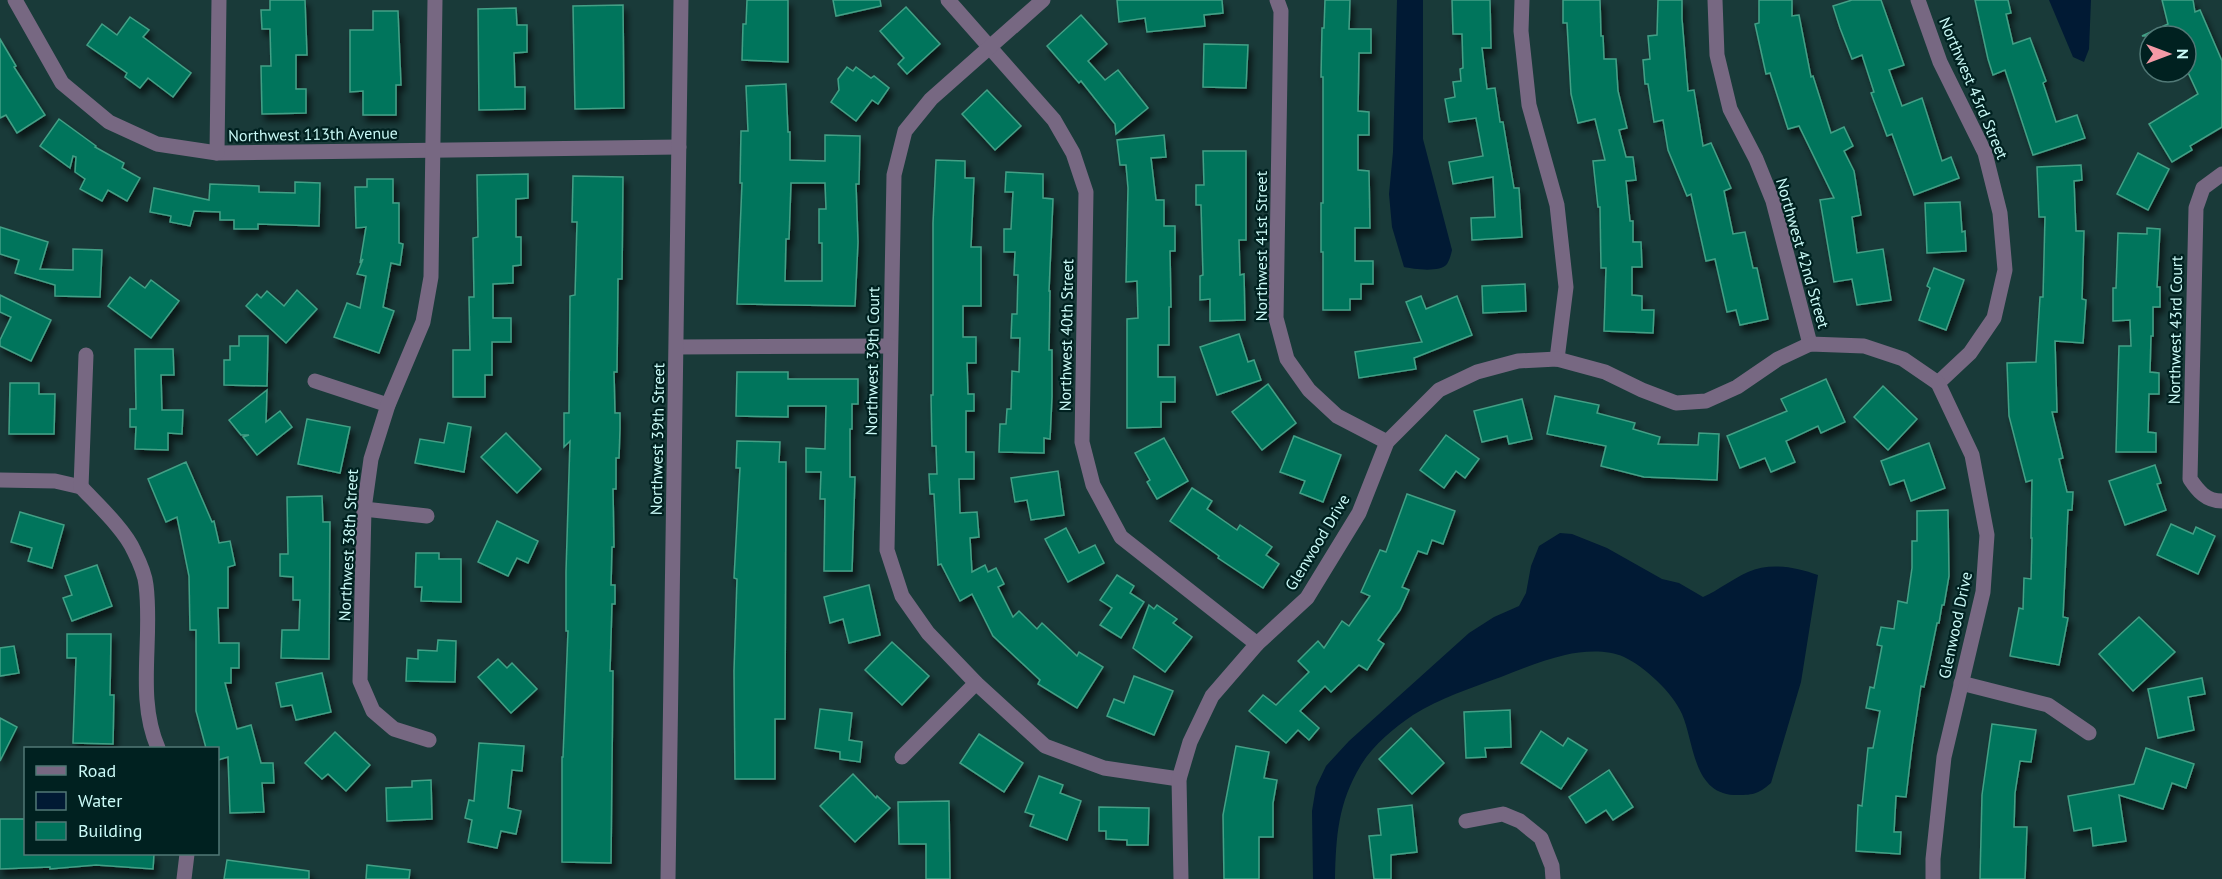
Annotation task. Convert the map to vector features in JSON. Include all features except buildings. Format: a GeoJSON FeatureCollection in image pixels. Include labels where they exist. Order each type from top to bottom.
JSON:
{"type":"FeatureCollection","features":[{"type":"Feature","properties":{"kind":"street","name":"Northwest 113th Avenue"},"geometry":{"type":"LineString","coordinates":[[15,0],[62,83],[109,122],[157,144],[217,153],[679,147]]}},
{"type":"Feature","properties":{"kind":"street"},"geometry":{"type":"LineString","coordinates":[[217,153],[219,0]]}},
{"type":"Feature","properties":{"kind":"street","name":"Northwest 38th Street"},"geometry":{"type":"LineString","coordinates":[[429,740],[394,729],[373,711],[360,681],[364,509],[371,459],[388,405],[423,322],[431,276],[431,151],[435,0]]}},
{"type":"Feature","properties":{"kind":"street","name":"Northwest 39th Street"},"geometry":{"type":"LineString","coordinates":[[668,879],[681,0]]}},
{"type":"Feature","properties":{"kind":"street","name":"Northwest 40th Street"},"geometry":{"type":"LineString","coordinates":[[948,0],[1054,120],[1073,153],[1086,192],[1082,442],[1093,485],[1121,537],[1257,644]]}},
{"type":"Feature","properties":{"kind":"street"},"geometry":{"type":"LineString","coordinates":[[989,46],[1043,0]]}},
{"type":"Feature","properties":{"kind":"street","name":"Northwest 41st Street"},"geometry":{"type":"LineString","coordinates":[[1277,0],[1281,11],[1276,318],[1287,359],[1309,390],[1337,416],[1387,442]]}},
{"type":"Feature","properties":{"kind":"street"},"geometry":{"type":"LineString","coordinates":[[1522,0],[1521,31],[1529,105],[1557,205],[1566,287],[1557,359]]}},
{"type":"Feature","properties":{"kind":"street","name":"Northwest 42nd Street"},"geometry":{"type":"LineString","coordinates":[[1715,0],[1717,55],[1730,109],[1756,159],[1773,201],[1810,344]]}},
{"type":"Feature","properties":{"kind":"street","name":"Northwest 43rd Street"},"geometry":{"type":"LineString","coordinates":[[1918,0],[1940,62],[1985,153],[2000,213],[2005,270],[1994,318],[1970,353],[1938,383]]}},
{"type":"Feature","properties":{"kind":"street","name":"Northwest 39th Court"},"geometry":{"type":"LineString","coordinates":[[989,46],[931,99],[905,131],[894,174],[887,550],[902,596],[928,633],[976,683],[1045,746],[1104,768],[1179,778]]}},
{"type":"Feature","properties":{"kind":"street","name":"Northwest 43rd Court"},"geometry":{"type":"LineString","coordinates":[[2222,174],[2203,188],[2196,208],[2190,479],[2201,495],[2222,501]]}},
{"type":"Feature","properties":{"kind":"street","name":"Glenwood Drive"},"geometry":{"type":"LineString","coordinates":[[1181,879],[1179,778],[1190,742],[1212,696],[1257,644],[1306,598],[1359,513],[1387,442],[1438,390],[1477,372],[1518,361],[1557,359],[1605,372],[1676,403],[1706,400],[1737,387],[1778,359],[1810,344],[1864,346],[1903,359],[1938,383],[1972,455],[1987,535],[1983,592],[1944,757],[1933,879]]}},
{"type":"Feature","properties":{"kind":"street"},"geometry":{"type":"LineString","coordinates":[[677,347],[890,346]]}},
{"type":"Feature","properties":{"kind":"street"},"geometry":{"type":"LineString","coordinates":[[81,487],[86,355]]}},
{"type":"Feature","properties":{"kind":"street"},"geometry":{"type":"LineString","coordinates":[[315,381],[388,405]]}},
{"type":"Feature","properties":{"kind":"street"},"geometry":{"type":"LineString","coordinates":[[0,480],[55,481],[81,487],[133,548],[146,583],[148,635],[146,698],[158,747]]}},
{"type":"Feature","properties":{"kind":"street"},"geometry":{"type":"LineString","coordinates":[[364,509],[427,516]]}},
{"type":"Feature","properties":{"kind":"street"},"geometry":{"type":"LineString","coordinates":[[902,757],[976,683]]}},
{"type":"Feature","properties":{"kind":"street"},"geometry":{"type":"LineString","coordinates":[[1961,683],[2048,705],[2089,733]]}},
{"type":"Feature","properties":{"kind":"street"},"geometry":{"type":"LineString","coordinates":[[1466,820],[1503,814],[1520,820],[1541,838],[1552,866],[1553,879]]}},
{"type":"Feature","properties":{"kind":"street"},"geometry":{"type":"LineString","coordinates":[[184,879],[187,855]]}},
{"type":"Feature","properties":{"kind":"water"},"geometry":{"type":"Polygon","coordinates":[[[1397,0],[1423,0],[1423,139],[1452,250],[1447,264],[1439,269],[1404,267],[1392,227],[1389,194],[1393,152],[1397,0]]]}},
{"type":"Feature","properties":{"kind":"water"},"geometry":{"type":"Polygon","coordinates":[[[2049,0],[2091,0],[2089,49],[2084,62],[2073,57],[2049,0]]]}},
{"type":"Feature","properties":{"kind":"water"},"geometry":{"type":"Polygon","coordinates":[[[1560,533],[1572,534],[1607,548],[1662,579],[1679,583],[1703,597],[1742,575],[1765,567],[1792,568],[1818,575],[1801,682],[1771,783],[1762,790],[1750,794],[1734,795],[1720,792],[1710,785],[1697,764],[1678,706],[1649,673],[1617,654],[1587,652],[1565,655],[1445,698],[1413,715],[1384,737],[1361,765],[1347,793],[1336,848],[1335,879],[1313,879],[1312,811],[1316,787],[1326,766],[1349,741],[1469,633],[1494,617],[1519,606],[1526,593],[1531,566],[1539,546],[1560,533]]]}}]}
